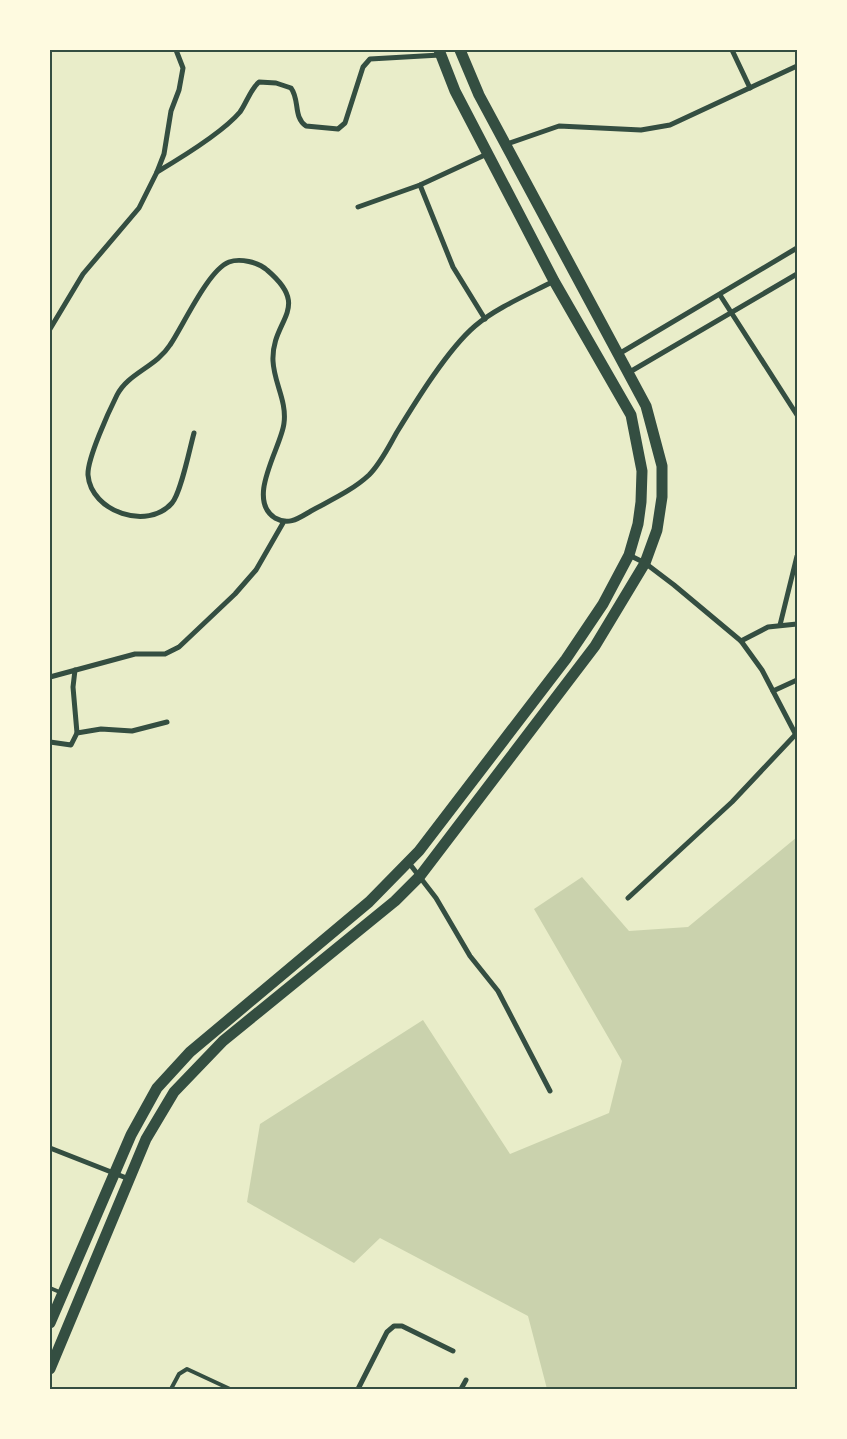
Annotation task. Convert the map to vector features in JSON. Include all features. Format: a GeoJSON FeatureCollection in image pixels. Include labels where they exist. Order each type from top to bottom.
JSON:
{"type":"FeatureCollection","features":[{"type":"Feature","properties":{"kind":"highway"},"geometry":{"type":"LineString","coordinates":[[50,1369],[155,1121],[174,1092],[194,1069],[223,1041],[395,901],[420,876],[585,660],[645,563],[656,530],[662,497],[662,466],[646,406],[479,95],[460,50]]}},
{"type":"Feature","properties":{"kind":"highway"},"geometry":{"type":"LineString","coordinates":[[50,1323],[148,1101],[178,1063],[218,1026],[369,902],[408,862],[566,659],[603,604],[629,554],[638,524],[642,471],[631,415],[554,281],[455,91],[439,52]]}},
{"type":"Feature","properties":{"kind":"street"},"geometry":{"type":"LineString","coordinates":[[50,329],[83,274],[140,208],[157,172],[164,154],[171,111],[179,90],[183,68],[176,50]]}},
{"type":"Feature","properties":{"kind":"street"},"geometry":{"type":"LineString","coordinates":[[732,50],[750,88]]}},
{"type":"Feature","properties":{"kind":"street"},"geometry":{"type":"LineString","coordinates":[[157,172],[178,159],[239,113],[253,88],[259,82],[276,82],[291,88],[296,96],[298,117],[306,126],[338,129],[345,123],[363,67],[370,59],[439,52]]}},
{"type":"Feature","properties":{"kind":"street"},"geometry":{"type":"LineString","coordinates":[[506,145],[559,126],[641,130],[670,125],[797,66]]}},
{"type":"Feature","properties":{"kind":"street"},"geometry":{"type":"LineString","coordinates":[[358,207],[420,185],[488,154]]}},
{"type":"Feature","properties":{"kind":"street"},"geometry":{"type":"LineString","coordinates":[[420,185],[453,267],[485,319]]}},
{"type":"Feature","properties":{"kind":"street"},"geometry":{"type":"LineString","coordinates":[[618,354],[797,248]]}},
{"type":"Feature","properties":{"kind":"street"},"geometry":{"type":"LineString","coordinates":[[194,432],[174,502],[159,513],[136,516],[119,513],[105,506],[92,491],[88,474],[101,431],[118,392],[127,382],[162,356],[213,275],[228,262],[247,262],[264,267],[284,286],[290,300],[272,361],[285,406],[284,425],[270,461],[264,501],[270,515],[283,522],[296,521],[341,495],[370,474],[383,457],[414,404],[461,340],[485,319],[554,281]]}},
{"type":"Feature","properties":{"kind":"street"},"geometry":{"type":"LineString","coordinates":[[628,373],[797,274]]}},
{"type":"Feature","properties":{"kind":"street"},"geometry":{"type":"LineString","coordinates":[[720,295],[797,415]]}},
{"type":"Feature","properties":{"kind":"street"},"geometry":{"type":"LineString","coordinates":[[50,677],[135,654],[164,654],[179,647],[222,607],[256,570],[283,522]]}},
{"type":"Feature","properties":{"kind":"street"},"geometry":{"type":"LineString","coordinates":[[628,898],[732,802],[796,735],[755,659],[741,642],[645,563],[629,554]]}},
{"type":"Feature","properties":{"kind":"street"},"geometry":{"type":"LineString","coordinates":[[780,625],[797,556]]}},
{"type":"Feature","properties":{"kind":"street"},"geometry":{"type":"LineString","coordinates":[[741,642],[764,629],[780,625],[797,624]]}},
{"type":"Feature","properties":{"kind":"street"},"geometry":{"type":"LineString","coordinates":[[50,742],[71,745],[77,733],[73,687],[75,670]]}},
{"type":"Feature","properties":{"kind":"street"},"geometry":{"type":"LineString","coordinates":[[773,691],[797,680]]}},
{"type":"Feature","properties":{"kind":"street"},"geometry":{"type":"LineString","coordinates":[[77,733],[101,729],[132,731],[167,722]]}},
{"type":"Feature","properties":{"kind":"street"},"geometry":{"type":"LineString","coordinates":[[408,862],[420,876],[470,956],[503,1000],[550,1091]]}},
{"type":"Feature","properties":{"kind":"street"},"geometry":{"type":"LineString","coordinates":[[50,1148],[130,1179]]}},
{"type":"Feature","properties":{"kind":"street"},"geometry":{"type":"LineString","coordinates":[[358,1389],[387,1332],[394,1326],[402,1326],[453,1351]]}},
{"type":"Feature","properties":{"kind":"street"},"geometry":{"type":"LineString","coordinates":[[461,1389],[466,1380]]}},
{"type":"Feature","properties":{"kind":"lane"},"geometry":{"type":"LineString","coordinates":[[50,1288],[62,1293]]}},
{"type":"Feature","properties":{"kind":"lane"},"geometry":{"type":"LineString","coordinates":[[171,1389],[179,1374],[187,1369],[230,1389]]}},
{"type":"Feature","properties":{"kind":"green space"},"geometry":{"type":"Polygon","coordinates":[[[797,837],[797,1389],[547,1389],[528,1316],[380,1238],[354,1263],[247,1202],[260,1124],[423,1020],[510,1154],[609,1113],[622,1061],[534,909],[582,877],[629,931],[688,927],[797,837]]]}}]}
